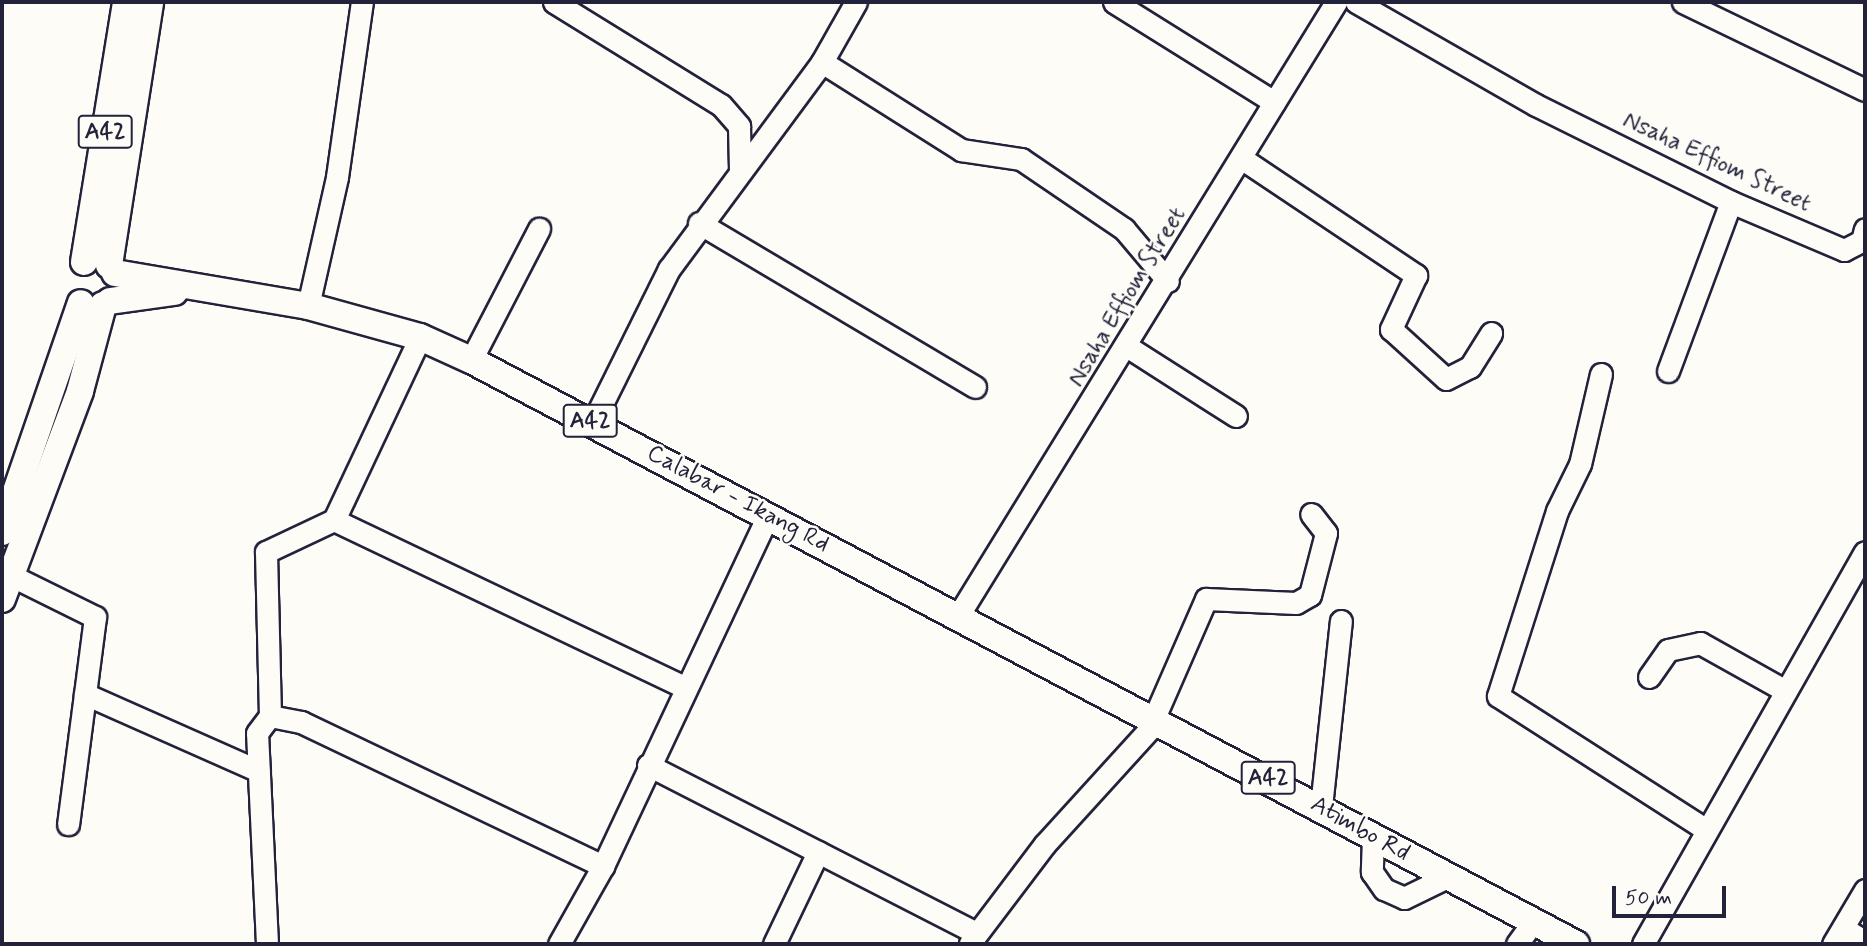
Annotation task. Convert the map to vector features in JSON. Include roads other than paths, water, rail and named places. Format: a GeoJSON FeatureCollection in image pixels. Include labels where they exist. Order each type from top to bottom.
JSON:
{"type":"FeatureCollection","features":[{"type":"Feature","properties":{"kind":"main road","name":"A42"},"geometry":{"type":"LineString","coordinates":[[103,267],[126,2]]}},
{"type":"Feature","properties":{"kind":"main road","name":"A42"},"geometry":{"type":"LineString","coordinates":[[6,587],[80,391],[98,303],[150,2]]}},
{"type":"Feature","properties":{"kind":"main road","name":"A42"},"geometry":{"type":"LineString","coordinates":[[98,303],[70,282],[103,267]]}},
{"type":"Feature","properties":{"kind":"main road","name":"Calabar - Ikang Rd"},"geometry":{"type":"LineString","coordinates":[[103,267],[198,289],[308,306],[420,337],[593,422],[958,616]]}},
{"type":"Feature","properties":{"kind":"main road","name":"Calabar - Ikang Rd"},"geometry":{"type":"LineString","coordinates":[[98,303],[198,289]]}},
{"type":"Feature","properties":{"kind":"main road","name":"A42"},"geometry":{"type":"LineString","coordinates":[[2,532],[98,303]]}},
{"type":"Feature","properties":{"kind":"main road","name":"Atimbo Rd"},"geometry":{"type":"LineString","coordinates":[[958,616],[1576,944]]}},
{"type":"Feature","properties":{"kind":"street"},"geometry":{"type":"LineString","coordinates":[[308,306],[339,166],[362,2]]}},
{"type":"Feature","properties":{"kind":"street"},"geometry":{"type":"LineString","coordinates":[[554,2],[576,7],[721,105],[739,126],[740,171]]}},
{"type":"Feature","properties":{"kind":"street"},"geometry":{"type":"LineString","coordinates":[[593,422],[632,336],[699,223],[822,62],[856,2]]}},
{"type":"Feature","properties":{"kind":"street"},"geometry":{"type":"LineString","coordinates":[[1114,2],[1274,102]]}},
{"type":"Feature","properties":{"kind":"street","name":"Nsaha Effiom Street"},"geometry":{"type":"LineString","coordinates":[[958,616],[1129,347],[1336,2]]}},
{"type":"Feature","properties":{"kind":"street","name":"Nsaha Effiom Street"},"geometry":{"type":"LineString","coordinates":[[1356,2],[1536,105],[1731,202],[1859,256],[1865,229]]}},
{"type":"Feature","properties":{"kind":"street"},"geometry":{"type":"LineString","coordinates":[[1683,2],[1865,90]]}},
{"type":"Feature","properties":{"kind":"street"},"geometry":{"type":"LineString","coordinates":[[822,62],[961,150],[1021,159],[1124,229],[1168,281]]}},
{"type":"Feature","properties":{"kind":"street"},"geometry":{"type":"LineString","coordinates":[[1241,158],[1416,275],[1391,330],[1446,379],[1470,367],[1491,333]]}},
{"type":"Feature","properties":{"kind":"street"},"geometry":{"type":"LineString","coordinates":[[1668,371],[1731,202]]}},
{"type":"Feature","properties":{"kind":"street"},"geometry":{"type":"LineString","coordinates":[[699,223],[975,387]]}},
{"type":"Feature","properties":{"kind":"street"},"geometry":{"type":"LineString","coordinates":[[471,360],[539,229]]}},
{"type":"Feature","properties":{"kind":"street"},"geometry":{"type":"LineString","coordinates":[[267,944],[257,733],[270,716],[266,552],[275,542],[334,520],[420,337]]}},
{"type":"Feature","properties":{"kind":"street"},"geometry":{"type":"LineString","coordinates":[[1129,347],[1236,416]]}},
{"type":"Feature","properties":{"kind":"street"},"geometry":{"type":"LineString","coordinates":[[1601,374],[1580,464],[1557,511],[1498,696],[1707,830]]}},
{"type":"Feature","properties":{"kind":"street"},"geometry":{"type":"LineString","coordinates":[[648,765],[818,852],[973,939],[1045,844],[1156,719],[1206,599],[1296,603],[1310,595],[1326,534],[1311,513]]}},
{"type":"Feature","properties":{"kind":"street"},"geometry":{"type":"LineString","coordinates":[[559,944],[603,866],[684,687],[768,515]]}},
{"type":"Feature","properties":{"kind":"street"},"geometry":{"type":"LineString","coordinates":[[334,520],[684,687]]}},
{"type":"Feature","properties":{"kind":"street"},"geometry":{"type":"LineString","coordinates":[[1643,944],[1865,552]]}},
{"type":"Feature","properties":{"kind":"street"},"geometry":{"type":"LineString","coordinates":[[6,587],[94,613],[68,824]]}},
{"type":"Feature","properties":{"kind":"street"},"geometry":{"type":"LineString","coordinates":[[1321,807],[1341,621]]}},
{"type":"Feature","properties":{"kind":"street"},"geometry":{"type":"LineString","coordinates":[[1649,677],[1668,650],[1700,643],[1786,691]]}},
{"type":"Feature","properties":{"kind":"street"},"geometry":{"type":"LineString","coordinates":[[85,694],[259,771]]}},
{"type":"Feature","properties":{"kind":"street"},"geometry":{"type":"LineString","coordinates":[[270,716],[301,722],[603,866]]}},
{"type":"Feature","properties":{"kind":"street"},"geometry":{"type":"LineString","coordinates":[[1373,837],[1373,872],[1384,889],[1404,898],[1447,877]]}},
{"type":"Feature","properties":{"kind":"street"},"geometry":{"type":"LineString","coordinates":[[775,944],[818,852]]}},
{"type":"Feature","properties":{"kind":"street"},"geometry":{"type":"LineString","coordinates":[[1865,890],[1838,936],[1865,942]]}},
{"type":"Feature","properties":{"kind":"street"},"geometry":{"type":"LineString","coordinates":[[1517,944],[1533,922]]}}]}
